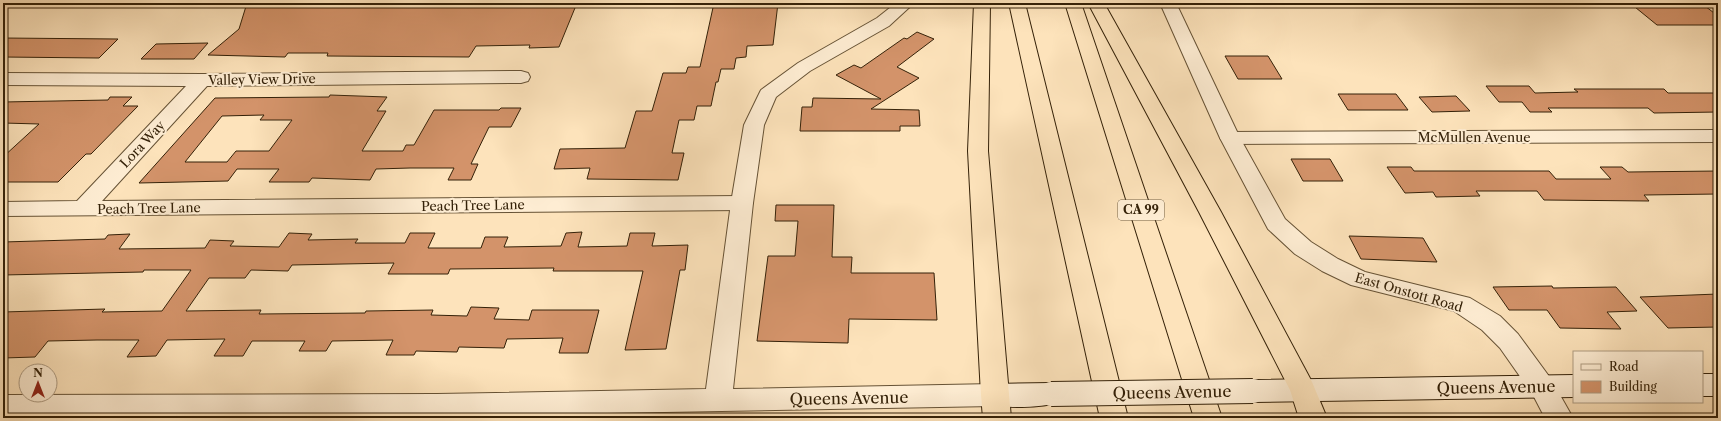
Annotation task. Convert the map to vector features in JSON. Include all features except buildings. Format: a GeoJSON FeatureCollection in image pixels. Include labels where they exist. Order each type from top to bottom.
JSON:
{"type":"FeatureCollection","features":[{"type":"Feature","properties":{"kind":"highway"},"geometry":{"type":"LineString","coordinates":[[982,3],[978,151],[996,407]]}},
{"type":"Feature","properties":{"kind":"highway"},"geometry":{"type":"LineString","coordinates":[[1017,3],[1114,418]]}},
{"type":"Feature","properties":{"kind":"highway","name":"CA 99"},"geometry":{"type":"LineString","coordinates":[[1073,3],[1208,418]]}},
{"type":"Feature","properties":{"kind":"highway"},"geometry":{"type":"LineString","coordinates":[[1096,3],[1210,212],[1302,390],[1313,418]]}},
{"type":"Feature","properties":{"kind":"street"},"geometry":{"type":"LineString","coordinates":[[718,401],[742,203],[754,125],[768,94],[804,67],[884,22],[906,3]]}},
{"type":"Feature","properties":{"kind":"street","name":"East Onstott Road"},"geometry":{"type":"LineString","coordinates":[[1168,3],[1230,138],[1276,224],[1303,248],[1330,265],[1359,279],[1461,304],[1491,323],[1509,342],[1542,387],[1559,418]]}},
{"type":"Feature","properties":{"kind":"street","name":"Valley View Drive"},"geometry":{"type":"LineString","coordinates":[[3,79],[202,80],[521,77]]}},
{"type":"Feature","properties":{"kind":"street","name":"Lora Way"},"geometry":{"type":"LineString","coordinates":[[82,209],[202,80]]}},
{"type":"Feature","properties":{"kind":"street","name":"McMullen Avenue"},"geometry":{"type":"LineString","coordinates":[[1230,138],[1718,136]]}},
{"type":"Feature","properties":{"kind":"street","name":"Peach Tree Lane"},"geometry":{"type":"LineString","coordinates":[[3,209],[742,203]]}},
{"type":"Feature","properties":{"kind":"street"},"geometry":{"type":"LineString","coordinates":[[1703,385],[1718,384]]}},
{"type":"Feature","properties":{"kind":"street","name":"Queens Avenue"},"geometry":{"type":"LineString","coordinates":[[3,406],[268,411],[435,411],[718,401],[996,407],[1051,394],[1573,386]]}},
{"type":"Feature","properties":{"kind":"green space"},"geometry":{"type":"Polygon","coordinates":[[[3,3],[215,3],[213,4],[3,3]]]}}]}
